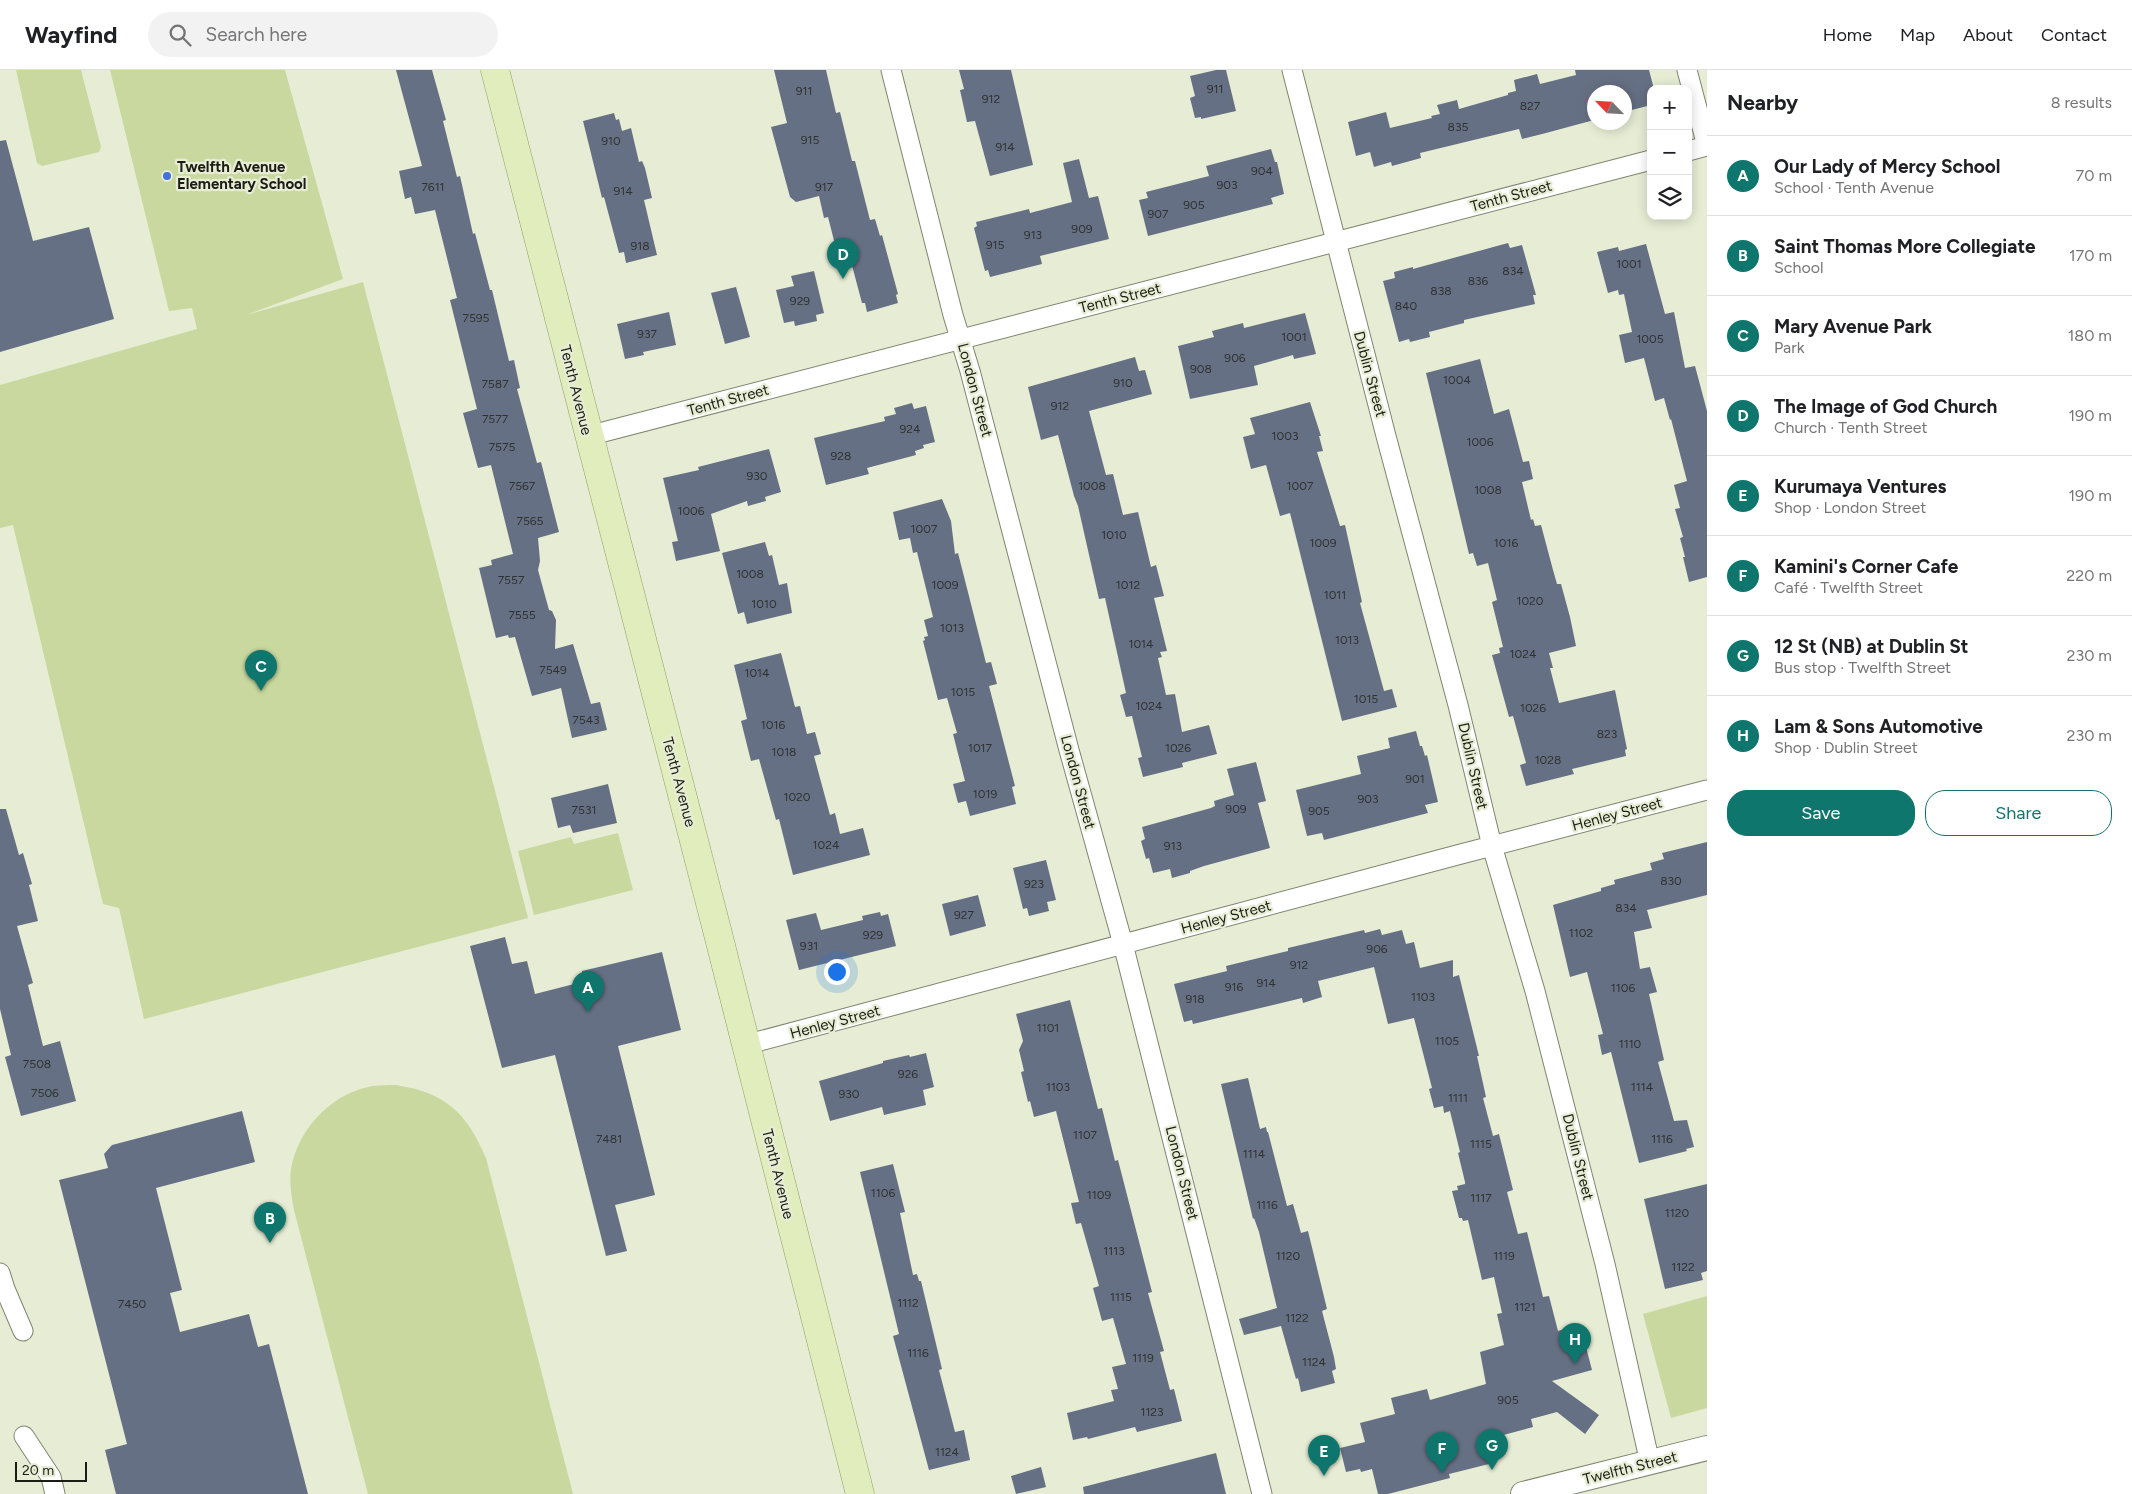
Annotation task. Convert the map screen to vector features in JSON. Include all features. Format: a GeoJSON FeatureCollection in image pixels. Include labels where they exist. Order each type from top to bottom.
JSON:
{"type":"FeatureCollection","features":[{"type":"Feature","properties":{"kind":"main road","name":"Tenth Avenue"},"geometry":{"type":"LineString","coordinates":[[495,70],[716,926],[860,1494]]}},
{"type":"Feature","properties":{"kind":"street","name":"London Street"},"geometry":{"type":"LineString","coordinates":[[891,70],[1069,750],[1123,944],[1262,1494]]}},
{"type":"Feature","properties":{"kind":"street","name":"Dublin Street"},"geometry":{"type":"LineString","coordinates":[[1292,70],[1383,426],[1458,705],[1492,846],[1535,991],[1598,1236],[1650,1463]]}},
{"type":"Feature","properties":{"kind":"street"},"geometry":{"type":"LineString","coordinates":[[1687,70],[1707,146],[1692,150]]}},
{"type":"Feature","properties":{"kind":"street","name":"Tenth Street"},"geometry":{"type":"LineString","coordinates":[[588,436],[1647,161]]}},
{"type":"Feature","properties":{"kind":"street","name":"Henley Street"},"geometry":{"type":"LineString","coordinates":[[745,1045],[1707,790]]}},
{"type":"Feature","properties":{"kind":"street"},"geometry":{"type":"LineString","coordinates":[[0,1273],[23,1331]]}},
{"type":"Feature","properties":{"kind":"street"},"geometry":{"type":"LineString","coordinates":[[24,1436],[51,1476],[56,1494]]}},
{"type":"Feature","properties":{"kind":"street","name":"Twelfth Street"},"geometry":{"type":"LineString","coordinates":[[1523,1494],[1707,1448]]}},
{"type":"Feature","properties":{"kind":"green space"},"geometry":{"type":"Polygon","coordinates":[[[16,70],[81,70],[101,147],[99,152],[42,166],[37,163],[16,70]]]}},
{"type":"Feature","properties":{"kind":"green space"},"geometry":{"type":"Polygon","coordinates":[[[110,70],[285,70],[343,279],[246,315],[363,282],[528,918],[144,1019],[119,908],[103,904],[13,525],[0,528],[0,385],[197,329],[192,308],[169,311],[110,70]]]}},
{"type":"Feature","properties":{"kind":"green space"},"geometry":{"type":"Polygon","coordinates":[[[618,833],[633,890],[534,915],[518,851],[571,837],[574,844],[618,833]]]}},
{"type":"Feature","properties":{"kind":"green space"},"geometry":{"type":"Polygon","coordinates":[[[396,1085],[428,1093],[452,1107],[471,1128],[486,1158],[573,1494],[368,1494],[294,1210],[290,1179],[293,1160],[304,1134],[322,1112],[346,1095],[359,1089],[396,1085]]]}},
{"type":"Feature","properties":{"kind":"green space"},"geometry":{"type":"Polygon","coordinates":[[[1707,1296],[1707,1408],[1671,1418],[1643,1314],[1707,1296]]]}},
{"type":"Feature","properties":{"kind":"building"},"geometry":{"type":"Polygon","coordinates":[[[396,70],[432,70],[446,120],[443,121],[457,177],[460,176],[473,234],[475,233],[490,290],[492,290],[509,361],[514,360],[520,388],[517,389],[537,463],[541,462],[559,532],[538,538],[540,561],[538,570],[549,610],[552,611],[556,620],[555,649],[573,644],[591,704],[600,702],[607,730],[572,738],[561,688],[532,696],[515,637],[509,638],[508,635],[496,638],[479,568],[492,565],[491,560],[513,554],[491,465],[478,468],[463,413],[477,409],[450,300],[457,298],[435,210],[415,214],[411,197],[405,199],[399,171],[422,166],[396,70]]]}},
{"type":"Feature","properties":{"kind":"building"},"geometry":{"type":"Polygon","coordinates":[[[774,70],[826,70],[836,113],[840,112],[852,161],[855,161],[870,220],[875,219],[880,236],[882,235],[898,294],[896,295],[898,303],[867,312],[865,303],[862,303],[850,258],[839,260],[828,217],[824,218],[819,196],[796,202],[790,197],[771,127],[787,123],[774,70]]]}},
{"type":"Feature","properties":{"kind":"building"},"geometry":{"type":"Polygon","coordinates":[[[959,70],[1011,70],[1033,165],[990,176],[975,121],[967,122],[960,90],[964,89],[959,70]]]}},
{"type":"Feature","properties":{"kind":"building"},"geometry":{"type":"Polygon","coordinates":[[[1216,70],[1226,70],[1236,111],[1201,119],[1201,117],[1195,118],[1190,98],[1195,96],[1190,76],[1216,70]]]}},
{"type":"Feature","properties":{"kind":"building"},"geometry":{"type":"Polygon","coordinates":[[[1575,70],[1649,70],[1653,85],[1647,85],[1647,106],[1632,110],[1632,85],[1587,85],[1587,122],[1522,139],[1519,129],[1420,153],[1421,158],[1392,166],[1391,162],[1374,167],[1370,152],[1356,156],[1348,122],[1386,112],[1390,128],[1432,118],[1431,116],[1440,114],[1437,105],[1457,100],[1459,109],[1508,95],[1508,93],[1516,91],[1514,80],[1537,74],[1540,84],[1576,75],[1575,70]]]}},
{"type":"Feature","properties":{"kind":"building"},"geometry":{"type":"Polygon","coordinates":[[[614,113],[616,120],[619,119],[622,131],[631,128],[639,162],[642,161],[645,168],[652,198],[644,200],[657,255],[626,263],[624,252],[619,253],[604,197],[602,198],[583,121],[614,113]]]}},
{"type":"Feature","properties":{"kind":"building"},"geometry":{"type":"Polygon","coordinates":[[[6,140],[33,241],[89,227],[114,319],[0,352],[0,141],[6,140]]]}},
{"type":"Feature","properties":{"kind":"building"},"geometry":{"type":"Polygon","coordinates":[[[1271,149],[1275,162],[1277,162],[1284,194],[1271,198],[1273,204],[1148,236],[1139,200],[1148,198],[1146,192],[1209,176],[1206,166],[1271,149]]]}},
{"type":"Feature","properties":{"kind":"building"},"geometry":{"type":"Polygon","coordinates":[[[1079,159],[1089,198],[1098,196],[1109,239],[1040,256],[1042,264],[990,277],[988,270],[985,271],[974,228],[977,226],[976,222],[1029,209],[1030,213],[1072,202],[1063,163],[1079,159]]]}},
{"type":"Feature","properties":{"kind":"building"},"geometry":{"type":"Polygon","coordinates":[[[1508,243],[1510,248],[1522,245],[1536,295],[1533,295],[1535,304],[1464,320],[1464,323],[1429,332],[1430,337],[1410,342],[1409,339],[1399,342],[1383,281],[1395,278],[1394,272],[1413,267],[1413,269],[1508,243]]]}},
{"type":"Feature","properties":{"kind":"building"},"geometry":{"type":"Polygon","coordinates":[[[1646,244],[1665,314],[1674,312],[1685,368],[1695,366],[1707,411],[1707,577],[1689,582],[1680,538],[1683,537],[1675,509],[1680,508],[1674,485],[1687,481],[1671,419],[1664,398],[1655,401],[1644,358],[1625,363],[1619,335],[1632,332],[1624,294],[1619,295],[1618,290],[1608,293],[1597,252],[1618,247],[1619,251],[1646,244]]]}},
{"type":"Feature","properties":{"kind":"building"},"geometry":{"type":"Polygon","coordinates":[[[814,271],[824,313],[816,315],[817,321],[795,326],[794,321],[784,323],[776,290],[794,286],[791,276],[814,271]]]}},
{"type":"Feature","properties":{"kind":"building"},"geometry":{"type":"Polygon","coordinates":[[[736,287],[750,337],[725,344],[711,293],[736,287]]]}},
{"type":"Feature","properties":{"kind":"building"},"geometry":{"type":"Polygon","coordinates":[[[669,312],[676,345],[643,352],[644,355],[625,359],[617,324],[669,312]]]}},
{"type":"Feature","properties":{"kind":"building"},"geometry":{"type":"Polygon","coordinates":[[[1305,313],[1316,354],[1294,359],[1293,355],[1254,366],[1258,385],[1190,399],[1178,346],[1214,337],[1212,331],[1243,323],[1244,328],[1305,313]]]}},
{"type":"Feature","properties":{"kind":"building"},"geometry":{"type":"Polygon","coordinates":[[[1135,357],[1139,371],[1145,370],[1152,394],[1089,411],[1106,475],[1113,474],[1123,515],[1138,512],[1151,567],[1156,565],[1164,596],[1154,598],[1167,651],[1160,652],[1162,657],[1158,658],[1166,695],[1175,694],[1182,732],[1209,725],[1217,754],[1182,763],[1183,767],[1143,777],[1138,758],[1142,757],[1132,716],[1126,717],[1120,695],[1126,693],[1105,598],[1099,599],[1078,506],[1058,435],[1041,440],[1028,387],[1135,357]]]}},
{"type":"Feature","properties":{"kind":"building"},"geometry":{"type":"Polygon","coordinates":[[[1480,359],[1494,414],[1509,409],[1523,462],[1529,461],[1533,479],[1522,482],[1531,520],[1533,519],[1535,526],[1541,525],[1557,584],[1561,584],[1570,617],[1576,646],[1549,653],[1553,668],[1550,668],[1559,703],[1615,690],[1627,749],[1625,750],[1626,756],[1572,769],[1574,774],[1526,786],[1520,765],[1526,763],[1513,716],[1509,717],[1492,655],[1500,653],[1499,648],[1503,647],[1492,602],[1497,600],[1488,563],[1477,566],[1473,553],[1469,554],[1426,373],[1480,359]]]}},
{"type":"Feature","properties":{"kind":"building"},"geometry":{"type":"Polygon","coordinates":[[[1310,402],[1321,436],[1319,436],[1323,451],[1317,452],[1340,526],[1345,525],[1362,602],[1360,603],[1384,691],[1392,689],[1397,707],[1342,721],[1290,513],[1280,516],[1266,465],[1251,469],[1243,437],[1255,434],[1250,418],[1310,402]]]}},
{"type":"Feature","properties":{"kind":"building"},"geometry":{"type":"Polygon","coordinates":[[[912,403],[914,409],[926,406],[935,442],[923,445],[924,448],[915,451],[916,455],[867,468],[869,474],[826,485],[814,438],[885,421],[884,417],[896,414],[894,408],[912,403]]]}},
{"type":"Feature","properties":{"kind":"building"},"geometry":{"type":"Polygon","coordinates":[[[769,449],[781,492],[765,497],[766,501],[748,506],[747,501],[711,514],[720,551],[676,561],[672,542],[678,541],[663,478],[699,470],[698,467],[769,449]]]}},
{"type":"Feature","properties":{"kind":"building"},"geometry":{"type":"Polygon","coordinates":[[[942,499],[951,521],[955,554],[958,553],[986,663],[991,662],[997,684],[989,686],[1015,786],[1012,787],[1016,804],[970,816],[966,801],[958,803],[953,784],[965,781],[953,734],[957,733],[947,698],[938,700],[923,641],[925,640],[924,637],[928,636],[924,620],[933,617],[917,552],[913,553],[910,538],[899,540],[893,512],[942,499]]]}},
{"type":"Feature","properties":{"kind":"building"},"geometry":{"type":"Polygon","coordinates":[[[765,542],[769,556],[772,555],[779,585],[787,583],[792,613],[747,624],[744,612],[738,614],[722,553],[765,542]]]}},
{"type":"Feature","properties":{"kind":"building"},"geometry":{"type":"Polygon","coordinates":[[[781,653],[795,707],[800,706],[807,734],[815,732],[821,754],[814,756],[830,815],[835,813],[840,834],[863,828],[870,855],[793,875],[779,819],[776,820],[759,759],[751,761],[741,721],[747,719],[734,665],[781,653]]]}},
{"type":"Feature","properties":{"kind":"building"},"geometry":{"type":"Polygon","coordinates":[[[1416,731],[1420,746],[1422,746],[1425,756],[1427,755],[1438,802],[1425,805],[1428,813],[1324,840],[1322,833],[1307,836],[1296,790],[1361,774],[1357,756],[1390,748],[1388,738],[1416,731]]]}},
{"type":"Feature","properties":{"kind":"building"},"geometry":{"type":"Polygon","coordinates":[[[1256,762],[1266,801],[1258,803],[1270,848],[1204,866],[1190,871],[1190,873],[1172,878],[1170,869],[1153,873],[1149,858],[1146,859],[1141,841],[1145,839],[1142,827],[1215,806],[1214,801],[1234,795],[1227,769],[1256,762]]]}},
{"type":"Feature","properties":{"kind":"building"},"geometry":{"type":"Polygon","coordinates":[[[608,784],[617,823],[573,833],[570,825],[558,828],[551,798],[608,784]]]}},
{"type":"Feature","properties":{"kind":"building"},"geometry":{"type":"Polygon","coordinates":[[[0,809],[6,809],[19,855],[23,853],[32,884],[29,885],[38,921],[17,926],[33,983],[28,985],[43,1046],[60,1041],[76,1101],[21,1116],[5,1057],[11,1055],[0,1009],[0,809]]]}},
{"type":"Feature","properties":{"kind":"building"},"geometry":{"type":"Polygon","coordinates":[[[1707,842],[1707,895],[1647,910],[1652,928],[1634,932],[1640,969],[1650,967],[1657,992],[1649,994],[1664,1060],[1658,1062],[1674,1121],[1687,1120],[1694,1147],[1686,1149],[1687,1151],[1639,1163],[1611,1052],[1602,1055],[1598,1035],[1603,1034],[1587,972],[1570,977],[1553,905],[1601,891],[1601,888],[1615,884],[1614,880],[1652,870],[1650,863],[1664,859],[1662,853],[1707,842]]]}},
{"type":"Feature","properties":{"kind":"building"},"geometry":{"type":"Polygon","coordinates":[[[1046,860],[1056,900],[1047,902],[1049,911],[1029,916],[1027,908],[1023,909],[1013,868],[1046,860]]]}},
{"type":"Feature","properties":{"kind":"building"},"geometry":{"type":"Polygon","coordinates":[[[978,895],[986,926],[950,936],[942,904],[978,895]]]}},
{"type":"Feature","properties":{"kind":"building"},"geometry":{"type":"Polygon","coordinates":[[[880,912],[881,916],[888,914],[896,946],[799,970],[786,920],[816,913],[821,930],[863,920],[862,916],[880,912]]]}},
{"type":"Feature","properties":{"kind":"building"},"geometry":{"type":"Polygon","coordinates":[[[1380,929],[1382,935],[1402,930],[1406,944],[1414,942],[1420,968],[1453,960],[1453,977],[1459,975],[1479,1056],[1477,1056],[1486,1097],[1483,1098],[1493,1136],[1499,1134],[1513,1190],[1507,1192],[1518,1234],[1527,1232],[1543,1297],[1549,1296],[1558,1331],[1580,1324],[1592,1370],[1552,1381],[1599,1415],[1585,1434],[1557,1412],[1531,1419],[1533,1427],[1492,1438],[1497,1462],[1449,1474],[1450,1478],[1388,1494],[1378,1494],[1372,1469],[1361,1472],[1360,1469],[1346,1472],[1340,1448],[1365,1442],[1360,1423],[1395,1414],[1391,1398],[1427,1389],[1430,1400],[1486,1384],[1480,1352],[1504,1345],[1497,1314],[1502,1313],[1494,1277],[1482,1280],[1468,1220],[1463,1221],[1462,1218],[1459,1218],[1452,1191],[1458,1190],[1457,1186],[1465,1184],[1465,1182],[1450,1111],[1444,1113],[1443,1106],[1434,1108],[1429,1089],[1432,1088],[1414,1018],[1388,1024],[1374,967],[1318,981],[1322,997],[1303,1003],[1302,998],[1193,1024],[1192,1020],[1184,1022],[1174,984],[1227,971],[1226,966],[1288,951],[1288,948],[1364,930],[1365,933],[1380,929]]]}},
{"type":"Feature","properties":{"kind":"building"},"geometry":{"type":"Polygon","coordinates":[[[505,937],[512,964],[527,961],[535,994],[582,982],[582,971],[662,952],[681,1030],[618,1046],[655,1195],[615,1205],[627,1251],[606,1256],[555,1055],[502,1068],[470,946],[505,937]]]}},
{"type":"Feature","properties":{"kind":"building"},"geometry":{"type":"Polygon","coordinates":[[[1070,1000],[1098,1109],[1102,1108],[1115,1161],[1118,1160],[1152,1292],[1148,1293],[1164,1351],[1160,1352],[1170,1390],[1174,1389],[1182,1421],[1137,1432],[1135,1427],[1088,1439],[1087,1437],[1073,1440],[1067,1413],[1114,1401],[1111,1390],[1118,1389],[1112,1367],[1126,1364],[1113,1318],[1102,1321],[1093,1288],[1099,1286],[1081,1223],[1076,1224],[1071,1203],[1079,1202],[1056,1111],[1034,1117],[1030,1101],[1028,1102],[1021,1072],[1024,1071],[1019,1050],[1023,1041],[1016,1014],[1070,1000]]]}},
{"type":"Feature","properties":{"kind":"building"},"geometry":{"type":"Polygon","coordinates":[[[926,1053],[934,1087],[923,1090],[926,1105],[884,1115],[882,1107],[830,1121],[819,1081],[883,1063],[883,1061],[926,1053]]]}},
{"type":"Feature","properties":{"kind":"building"},"geometry":{"type":"Polygon","coordinates":[[[1248,1078],[1260,1129],[1266,1127],[1268,1132],[1287,1206],[1293,1204],[1301,1233],[1308,1231],[1327,1309],[1322,1311],[1334,1357],[1336,1369],[1332,1371],[1335,1383],[1301,1392],[1281,1326],[1244,1335],[1239,1319],[1277,1308],[1259,1232],[1253,1219],[1221,1084],[1248,1078]]]}},
{"type":"Feature","properties":{"kind":"building"},"geometry":{"type":"Polygon","coordinates":[[[242,1111],[255,1162],[156,1188],[182,1290],[170,1293],[180,1332],[249,1314],[258,1347],[269,1344],[308,1494],[116,1494],[105,1450],[127,1444],[59,1180],[108,1168],[104,1154],[112,1145],[242,1111]]]}},
{"type":"Feature","properties":{"kind":"building"},"geometry":{"type":"Polygon","coordinates":[[[893,1164],[905,1212],[900,1213],[913,1275],[917,1274],[919,1281],[921,1281],[942,1369],[939,1370],[955,1432],[964,1430],[970,1460],[929,1470],[893,1336],[899,1334],[860,1172],[893,1164]]]}},
{"type":"Feature","properties":{"kind":"building"},"geometry":{"type":"Polygon","coordinates":[[[1707,1184],[1707,1271],[1701,1273],[1703,1280],[1665,1289],[1644,1199],[1707,1184]]]}},
{"type":"Feature","properties":{"kind":"building"},"geometry":{"type":"Polygon","coordinates":[[[1216,1453],[1226,1494],[1084,1494],[1083,1487],[1216,1453]]]}},
{"type":"Feature","properties":{"kind":"building"},"geometry":{"type":"Polygon","coordinates":[[[1041,1467],[1046,1487],[1016,1494],[1011,1476],[1041,1467]]]}},
{"type":"Feature","properties":{"kind":"place","name":"Twelfth Avenue Elementary School"},"geometry":{"type":"Point","coordinates":[167,176]}},
{"type":"Feature","properties":{"kind":"place","name":"The Image of God Church"},"geometry":{"type":"Point","coordinates":[843,279]}},
{"type":"Feature","properties":{"kind":"place","name":"Mary Avenue Park"},"geometry":{"type":"Point","coordinates":[261,691]}},
{"type":"Feature","properties":{"kind":"place","name":"Our Lady of Mercy School"},"geometry":{"type":"Point","coordinates":[588,1012]}},
{"type":"Feature","properties":{"kind":"place","name":"Saint Thomas More Collegiate"},"geometry":{"type":"Point","coordinates":[270,1243]}},
{"type":"Feature","properties":{"kind":"place","name":"Lam & Sons Automotive"},"geometry":{"type":"Point","coordinates":[1575,1364]}},
{"type":"Feature","properties":{"kind":"place","name":"12 St (NB) at Dublin St"},"geometry":{"type":"Point","coordinates":[1492,1470]}},
{"type":"Feature","properties":{"kind":"place","name":"Kamini's Corner Cafe"},"geometry":{"type":"Point","coordinates":[1442,1473]}},
{"type":"Feature","properties":{"kind":"place","name":"Kurumaya Ventures"},"geometry":{"type":"Point","coordinates":[1324,1476]}}]}
